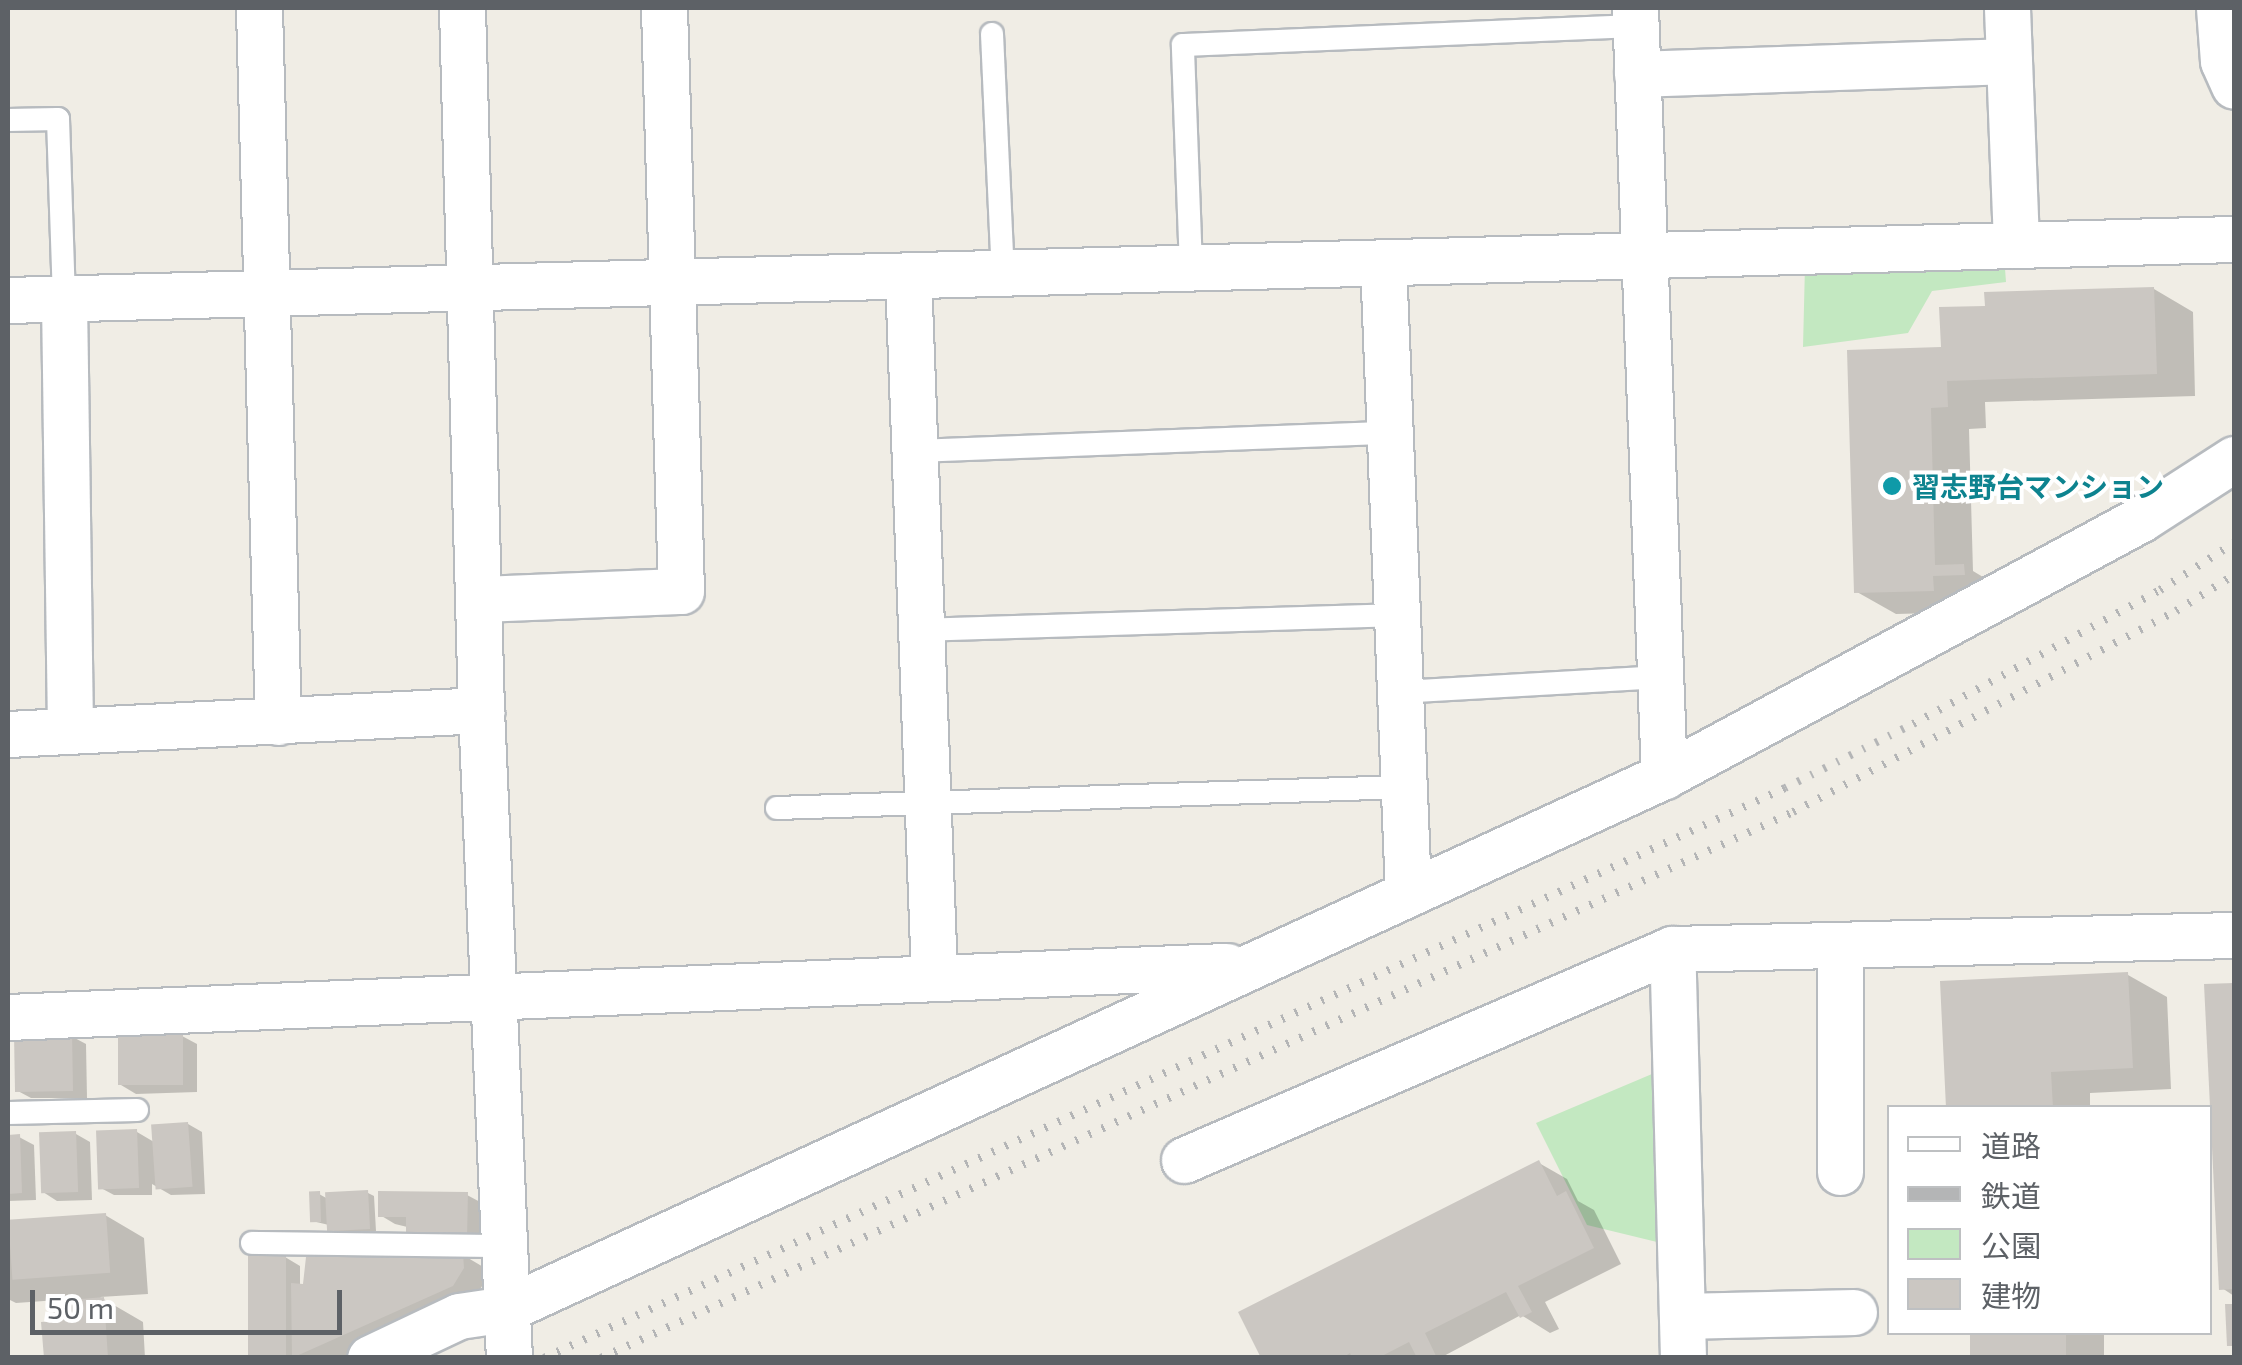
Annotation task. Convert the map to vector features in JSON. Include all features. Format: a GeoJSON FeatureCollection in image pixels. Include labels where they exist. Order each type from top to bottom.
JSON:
{"type":"FeatureCollection","features":[{"type":"Feature","properties":{"kind":"street"},"geometry":{"type":"LineString","coordinates":[[259,8],[278,722]]}},
{"type":"Feature","properties":{"kind":"street"},"geometry":{"type":"LineString","coordinates":[[462,8],[481,710],[509,1358]]}},
{"type":"Feature","properties":{"kind":"street"},"geometry":{"type":"LineString","coordinates":[[479,599],[681,591],[664,8]]}},
{"type":"Feature","properties":{"kind":"street"},"geometry":{"type":"LineString","coordinates":[[2007,8],[2016,245]]}},
{"type":"Feature","properties":{"kind":"street"},"geometry":{"type":"LineString","coordinates":[[2219,8],[2223,60],[2234,86]]}},
{"type":"Feature","properties":{"kind":"street"},"geometry":{"type":"LineString","coordinates":[[1635,17],[1664,776]]}},
{"type":"Feature","properties":{"kind":"street"},"geometry":{"type":"LineString","coordinates":[[1638,74],[2009,61]]}},
{"type":"Feature","properties":{"kind":"street"},"geometry":{"type":"LineString","coordinates":[[8,300],[2234,238]]}},
{"type":"Feature","properties":{"kind":"street"},"geometry":{"type":"LineString","coordinates":[[1383,262],[1408,894]]}},
{"type":"Feature","properties":{"kind":"street"},"geometry":{"type":"LineString","coordinates":[[908,276],[934,976]]}},
{"type":"Feature","properties":{"kind":"street"},"geometry":{"type":"LineString","coordinates":[[64,299],[70,731]]}},
{"type":"Feature","properties":{"kind":"street"},"geometry":{"type":"LineString","coordinates":[[370,1358],[459,1316],[506,1308],[1664,776],[2140,519],[2234,459]]}},
{"type":"Feature","properties":{"kind":"street"},"geometry":{"type":"LineString","coordinates":[[8,734],[481,710]]}},
{"type":"Feature","properties":{"kind":"street"},"geometry":{"type":"LineString","coordinates":[[1184,1160],[1672,949],[2234,935]]}},
{"type":"Feature","properties":{"kind":"street"},"geometry":{"type":"LineString","coordinates":[[1840,946],[1840,1172]]}},
{"type":"Feature","properties":{"kind":"street"},"geometry":{"type":"LineString","coordinates":[[1672,949],[1683,1336],[1854,1312]]}},
{"type":"Feature","properties":{"kind":"street"},"geometry":{"type":"LineString","coordinates":[[8,1017],[1249,966]]}},
{"type":"Feature","properties":{"kind":"lane"},"geometry":{"type":"LineString","coordinates":[[1191,268],[1183,46],[1635,17]]}},
{"type":"Feature","properties":{"kind":"lane"},"geometry":{"type":"LineString","coordinates":[[992,34],[1003,273]]}},
{"type":"Feature","properties":{"kind":"lane"},"geometry":{"type":"LineString","coordinates":[[8,120],[58,119],[64,299]]}},
{"type":"Feature","properties":{"kind":"lane"},"geometry":{"type":"LineString","coordinates":[[914,451],[1390,433]]}},
{"type":"Feature","properties":{"kind":"lane"},"geometry":{"type":"LineString","coordinates":[[921,630],[1397,615]]}},
{"type":"Feature","properties":{"kind":"lane"},"geometry":{"type":"LineString","coordinates":[[1400,692],[1660,677]]}},
{"type":"Feature","properties":{"kind":"lane"},"geometry":{"type":"LineString","coordinates":[[777,808],[1404,787]]}},
{"type":"Feature","properties":{"kind":"lane"},"geometry":{"type":"LineString","coordinates":[[8,1113],[136,1110]]}},
{"type":"Feature","properties":{"kind":"lane"},"geometry":{"type":"LineString","coordinates":[[252,1243],[502,1246]]}},
{"type":"Feature","properties":{"kind":"green space"},"geometry":{"type":"Polygon","coordinates":[[[2004,255],[2006,282],[1932,291],[1908,333],[1803,347],[1805,265],[2004,255]]]}},
{"type":"Feature","properties":{"kind":"green space"},"geometry":{"type":"Polygon","coordinates":[[[1652,1074],[1657,1242],[1587,1225],[1536,1123],[1652,1074]]]}},
{"type":"Feature","properties":{"kind":"building","name":"習志野台マンション"},"geometry":{"type":"Polygon","coordinates":[[[2154,287],[2157,374],[1947,381],[1948,407],[1931,408],[1935,565],[1964,564],[1965,575],[1933,576],[1934,591],[1854,593],[1847,350],[1941,347],[1939,307],[1985,306],[1984,292],[2154,287]]]}},
{"type":"Feature","properties":{"kind":"building"},"geometry":{"type":"Polygon","coordinates":[[[2128,972],[2133,1068],[2051,1072],[2053,1105],[1946,1105],[1940,981],[2128,972]]]}},
{"type":"Feature","properties":{"kind":"building"},"geometry":{"type":"Polygon","coordinates":[[[2234,983],[2234,1289],[2219,1290],[2204,984],[2234,983]]]}},
{"type":"Feature","properties":{"kind":"building"},"geometry":{"type":"Polygon","coordinates":[[[72,1033],[73,1091],[15,1092],[14,1034],[72,1033]]]}},
{"type":"Feature","properties":{"kind":"building"},"geometry":{"type":"Polygon","coordinates":[[[118,1033],[183,1033],[183,1085],[118,1085],[118,1033]]]}},
{"type":"Feature","properties":{"kind":"building"},"geometry":{"type":"Polygon","coordinates":[[[188,1122],[193,1187],[156,1189],[151,1125],[188,1122]]]}},
{"type":"Feature","properties":{"kind":"building"},"geometry":{"type":"Polygon","coordinates":[[[137,1129],[139,1188],[98,1189],[96,1130],[137,1129]]]}},
{"type":"Feature","properties":{"kind":"building"},"geometry":{"type":"Polygon","coordinates":[[[76,1131],[78,1192],[41,1193],[39,1132],[76,1131]]]}},
{"type":"Feature","properties":{"kind":"building"},"geometry":{"type":"Polygon","coordinates":[[[20,1134],[22,1193],[8,1194],[8,1135],[20,1134]]]}},
{"type":"Feature","properties":{"kind":"building"},"geometry":{"type":"Polygon","coordinates":[[[1539,1160],[1557,1196],[1566,1191],[1594,1248],[1518,1286],[1532,1312],[1520,1318],[1506,1292],[1425,1333],[1437,1358],[1417,1358],[1409,1342],[1378,1358],[1352,1358],[1350,1353],[1342,1358],[1261,1358],[1238,1312],[1539,1160]]]}},
{"type":"Feature","properties":{"kind":"building"},"geometry":{"type":"Polygon","coordinates":[[[368,1190],[370,1229],[327,1231],[325,1192],[368,1190]]]}},
{"type":"Feature","properties":{"kind":"building"},"geometry":{"type":"Polygon","coordinates":[[[309,1191],[320,1191],[321,1222],[310,1222],[309,1191]]]}},
{"type":"Feature","properties":{"kind":"building"},"geometry":{"type":"Polygon","coordinates":[[[378,1191],[468,1192],[467,1238],[406,1237],[406,1217],[378,1217],[378,1191]]]}},
{"type":"Feature","properties":{"kind":"building"},"geometry":{"type":"Polygon","coordinates":[[[106,1213],[110,1273],[12,1280],[8,1220],[106,1213]]]}},
{"type":"Feature","properties":{"kind":"building"},"geometry":{"type":"Polygon","coordinates":[[[463,1253],[464,1268],[453,1286],[292,1358],[291,1283],[303,1284],[306,1257],[463,1253]]]}},
{"type":"Feature","properties":{"kind":"building"},"geometry":{"type":"Polygon","coordinates":[[[248,1255],[286,1255],[286,1358],[248,1358],[248,1255]]]}},
{"type":"Feature","properties":{"kind":"building"},"geometry":{"type":"Polygon","coordinates":[[[104,1297],[108,1358],[44,1358],[41,1322],[54,1321],[53,1307],[70,1306],[70,1300],[104,1297]]]}},
{"type":"Feature","properties":{"kind":"building"},"geometry":{"type":"Polygon","coordinates":[[[2225,1304],[2234,1304],[2234,1346],[2227,1346],[2225,1304]]]}},
{"type":"Feature","properties":{"kind":"building"},"geometry":{"type":"Polygon","coordinates":[[[1970,1335],[2066,1335],[2066,1358],[1970,1358],[1970,1335]]]}},
{"type":"Feature","properties":{"kind":"railway"},"geometry":{"type":"LineString","coordinates":[[544,1358],[1785,788],[1913,724],[2160,590],[2234,543]]}},
{"type":"Feature","properties":{"kind":"railway"},"geometry":{"type":"LineString","coordinates":[[601,1358],[1793,812],[2176,611],[2234,575]]}},
{"type":"Feature","properties":{"kind":"place","name":"習志野台マンション"},"geometry":{"type":"Point","coordinates":[1892,486]}}]}
